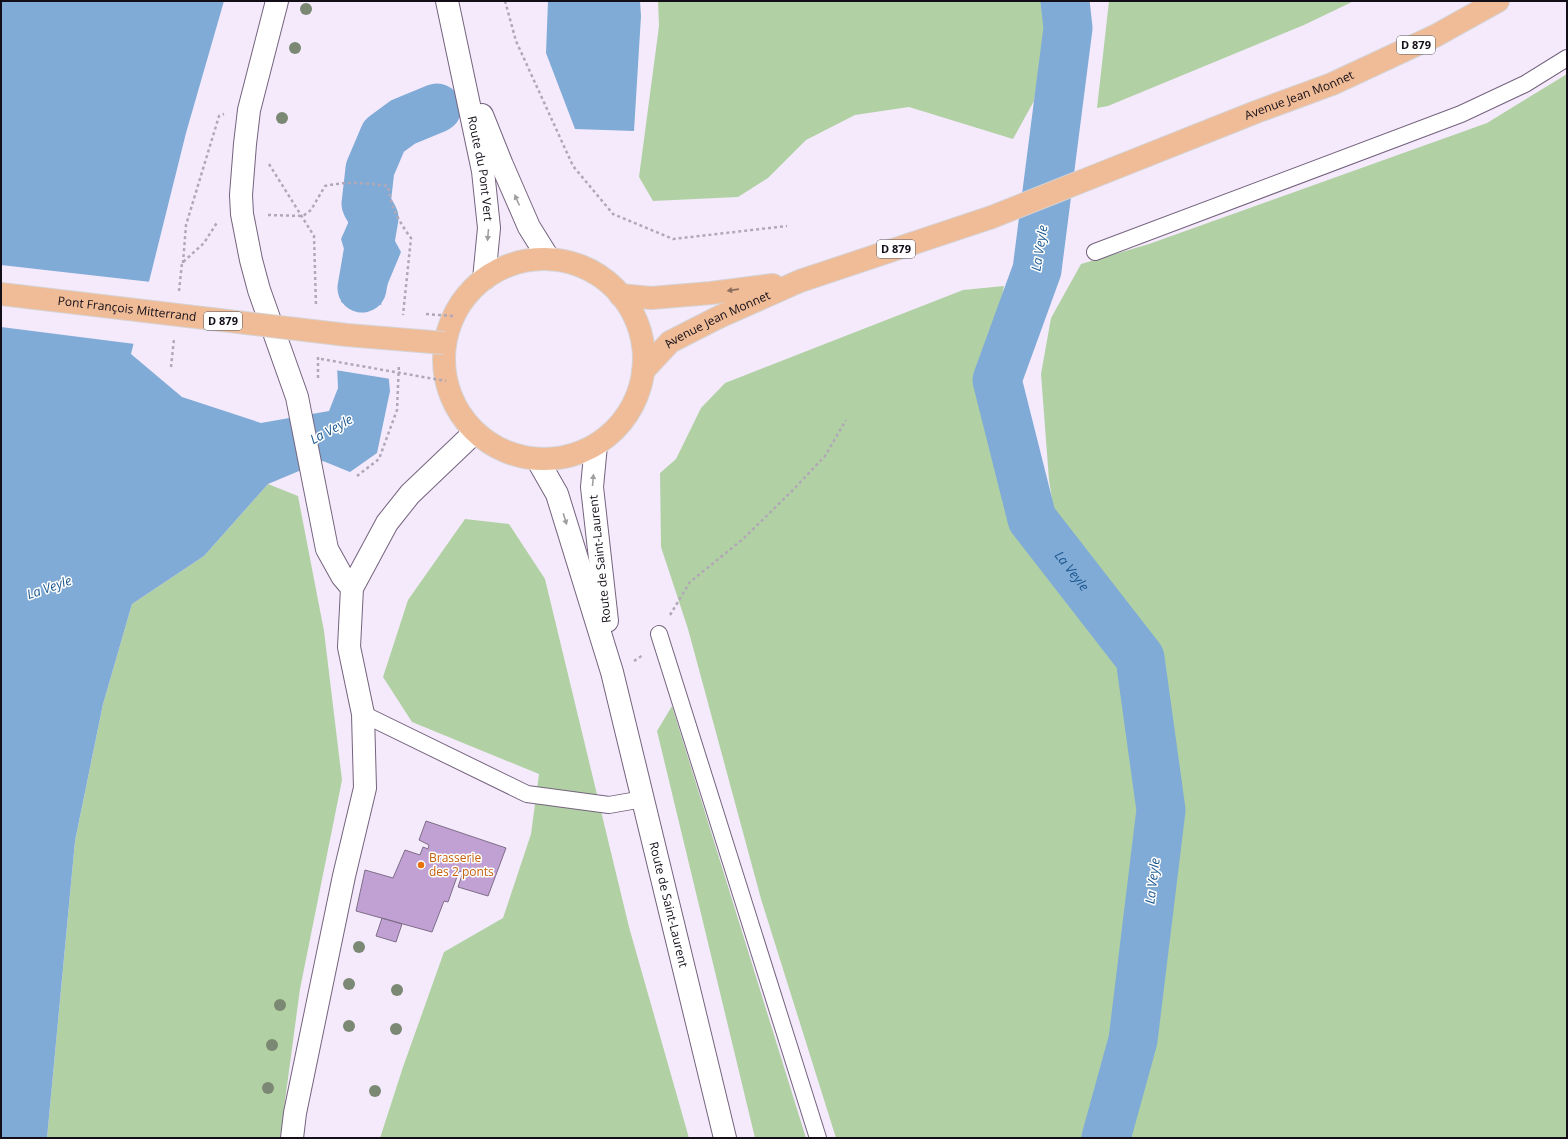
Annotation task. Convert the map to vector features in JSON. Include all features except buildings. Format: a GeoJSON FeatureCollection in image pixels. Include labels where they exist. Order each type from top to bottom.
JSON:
{"type":"FeatureCollection","features":[{"type":"Feature","properties":{"kind":"main road"},"geometry":{"type":"LineString","coordinates":[[277,1],[250,110],[245,144],[241,195],[242,214],[259,290],[296,394],[328,548],[342,576],[352,588]]}},
{"type":"Feature","properties":{"kind":"main road","name":"Route du Pont Vert"},"geometry":{"type":"LineString","coordinates":[[447,1],[483,171],[488,228],[484,279]]}},
{"type":"Feature","properties":{"kind":"main road","name":"Avenue Jean Monnet"},"geometry":{"type":"LineString","coordinates":[[643,371],[670,342],[719,317],[800,281],[992,217],[1256,112],[1332,84],[1435,36],[1498,1]]}},
{"type":"Feature","properties":{"kind":"main road","name":"Route du Pont Vert"},"geometry":{"type":"LineString","coordinates":[[460,58],[502,165],[529,227],[549,258]]}},
{"type":"Feature","properties":{"kind":"main road"},"geometry":{"type":"LineString","coordinates":[[549,258],[578,264],[605,279],[625,300],[639,326],[644,353],[643,371],[642,380],[633,406],[617,428],[596,445],[571,456],[537,459],[503,450],[475,432],[456,409],[446,381],[444,343],[453,316],[469,291],[492,273],[520,262],[549,258]]}},
{"type":"Feature","properties":{"kind":"main road","name":"Avenue Jean Monnet"},"geometry":{"type":"LineString","coordinates":[[620,295],[651,298],[711,294],[800,281]]}},
{"type":"Feature","properties":{"kind":"main road","name":"Pont François Mitterrand"},"geometry":{"type":"LineString","coordinates":[[1,294],[347,335],[444,343]]}},
{"type":"Feature","properties":{"kind":"main road"},"geometry":{"type":"LineString","coordinates":[[292,1138],[295,1113],[339,899],[365,788],[363,714],[349,647],[352,588],[387,523],[410,494],[475,432]]}},
{"type":"Feature","properties":{"kind":"main road","name":"Route de Saint-Laurent"},"geometry":{"type":"LineString","coordinates":[[596,445],[592,487],[612,672]]}},
{"type":"Feature","properties":{"kind":"main road","name":"Route de Saint-Laurent"},"geometry":{"type":"LineString","coordinates":[[537,459],[557,494],[612,672],[725,1138]]}},
{"type":"Feature","properties":{"kind":"lane"},"geometry":{"type":"LineString","coordinates":[[1095,252],[1462,114],[1525,84],[1567,58]]}},
{"type":"Feature","properties":{"kind":"lane"},"geometry":{"type":"LineString","coordinates":[[659,634],[818,1138]]}},
{"type":"Feature","properties":{"kind":"lane"},"geometry":{"type":"LineString","coordinates":[[363,714],[527,794],[609,805],[643,800]]}},
{"type":"Feature","properties":{"kind":"path"},"geometry":{"type":"LineString","coordinates":[[505,1],[516,41],[572,166],[613,214],[673,240],[787,226]]}},
{"type":"Feature","properties":{"kind":"path"},"geometry":{"type":"LineString","coordinates":[[182,263],[186,224],[219,116],[229,111],[250,110]]}},
{"type":"Feature","properties":{"kind":"path"},"geometry":{"type":"LineString","coordinates":[[245,144],[262,153],[314,236],[317,311]]}},
{"type":"Feature","properties":{"kind":"path"},"geometry":{"type":"LineString","coordinates":[[351,183],[379,185]]}},
{"type":"Feature","properties":{"kind":"path"},"geometry":{"type":"LineString","coordinates":[[296,394],[308,391],[316,386],[319,373],[318,350]]}},
{"type":"Feature","properties":{"kind":"path"},"geometry":{"type":"LineString","coordinates":[[612,672],[642,657],[659,634],[690,582],[743,540],[793,490],[825,456],[846,420]]}},
{"type":"Feature","properties":{"kind":"green space"},"geometry":{"type":"Polygon","coordinates":[[[658,1],[1046,1],[1048,25],[1034,101],[1013,139],[909,107],[855,115],[806,140],[768,178],[738,197],[653,201],[639,177],[659,26],[658,1]]]}},
{"type":"Feature","properties":{"kind":"green space"},"geometry":{"type":"Polygon","coordinates":[[[1109,1],[1354,1],[1304,25],[1108,106],[1097,108],[1109,1]]]}},
{"type":"Feature","properties":{"kind":"green space"},"geometry":{"type":"Polygon","coordinates":[[[1567,74],[1567,1138],[1123,1138],[1158,1011],[1176,811],[1156,648],[1055,519],[1049,480],[1041,374],[1051,318],[1081,264],[1149,244],[1487,123],[1567,74]]]}},
{"type":"Feature","properties":{"kind":"green space"},"geometry":{"type":"Polygon","coordinates":[[[1004,286],[987,381],[1022,524],[1123,663],[1144,809],[1138,920],[1085,1138],[836,1138],[761,899],[688,629],[661,547],[660,473],[676,459],[701,408],[725,383],[963,290],[1004,286]]]}},
{"type":"Feature","properties":{"kind":"green space"},"geometry":{"type":"Polygon","coordinates":[[[268,484],[298,496],[324,631],[342,780],[300,989],[280,1138],[47,1138],[75,841],[103,704],[132,604],[204,556],[268,484]]]}},
{"type":"Feature","properties":{"kind":"green space"},"geometry":{"type":"Polygon","coordinates":[[[465,519],[509,524],[545,579],[629,927],[689,1138],[380,1138],[403,1067],[444,952],[503,918],[531,834],[539,774],[412,722],[383,677],[408,600],[465,519]]]}},
{"type":"Feature","properties":{"kind":"green space"},"geometry":{"type":"Polygon","coordinates":[[[672,706],[806,1138],[755,1138],[657,731],[672,706]]]}},
{"type":"Feature","properties":{"kind":"water"},"geometry":{"type":"Polygon","coordinates":[[[1,1],[224,1],[186,133],[131,354],[182,397],[261,423],[329,411],[338,388],[335,319],[351,272],[341,239],[349,221],[384,221],[401,252],[381,300],[390,391],[377,453],[350,472],[323,461],[268,484],[204,556],[132,604],[103,704],[75,841],[47,1138],[1,1138],[1,1]]]}},
{"type":"Feature","properties":{"kind":"water"},"geometry":{"type":"Polygon","coordinates":[[[548,1],[640,1],[641,16],[634,131],[575,129],[546,53],[548,1]]]}},
{"type":"Feature","properties":{"kind":"pier"},"geometry":{"type":"Polygon","coordinates":[[[1,265],[151,282],[135,344],[1,327],[1,265]]]}},
{"type":"Feature","properties":{"kind":"pier"},"geometry":{"type":"Polygon","coordinates":[[[339,302],[383,305],[391,379],[335,370],[333,319],[339,302]]]}},
{"type":"Feature","properties":{"kind":"waterway","name":"La Veyle"},"geometry":{"type":"LineString","coordinates":[[1065,1],[1068,28],[1037,270],[997,380],[1032,519],[1140,658],[1161,810],[1133,1040],[1106,1138]]}},
{"type":"Feature","properties":{"kind":"waterway","name":"La Veyle"},"geometry":{"type":"LineString","coordinates":[[362,288],[374,218],[366,204],[370,169],[384,136],[403,122],[437,108]]}},
{"type":"Feature","properties":{"kind":"place","name":"Brasserie des 2 ponts"},"geometry":{"type":"Point","coordinates":[421,865]}}]}
